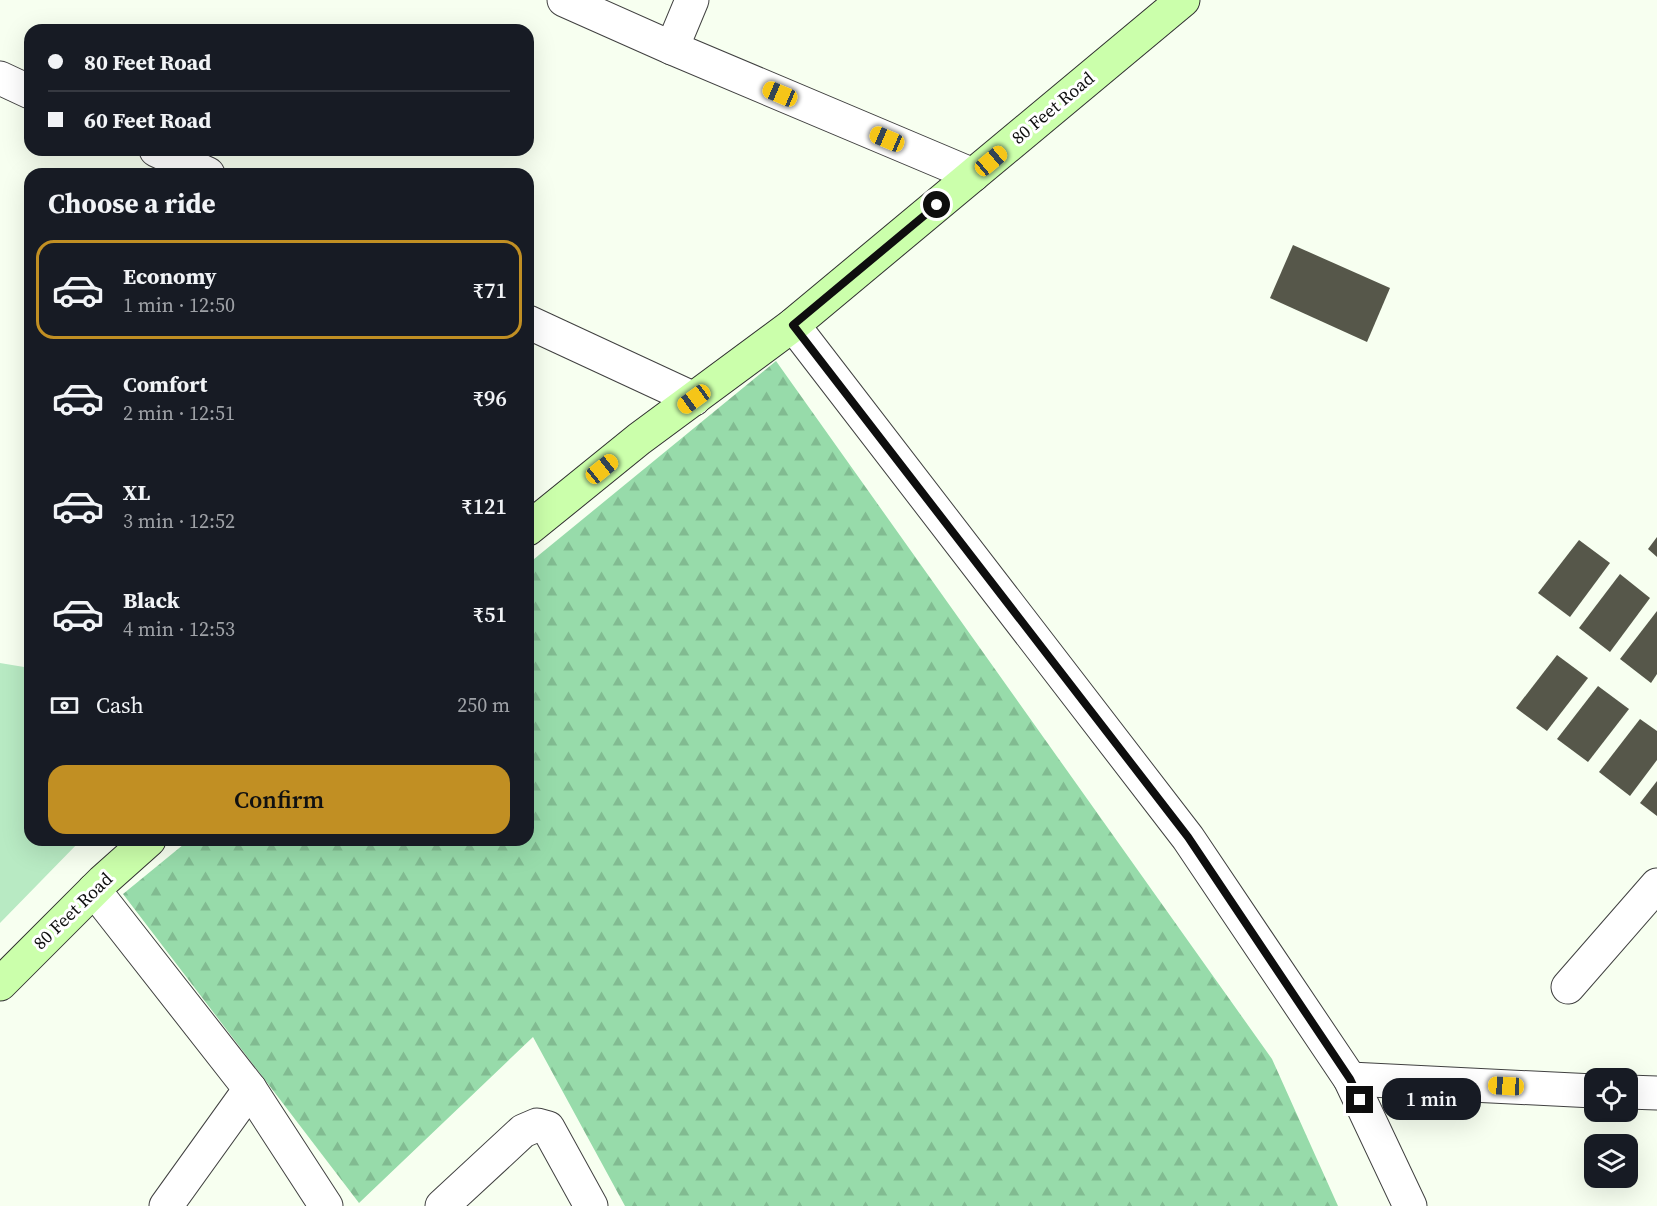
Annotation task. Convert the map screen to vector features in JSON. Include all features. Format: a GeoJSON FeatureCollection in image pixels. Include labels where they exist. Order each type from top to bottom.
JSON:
{"type":"FeatureCollection","features":[{"type":"Feature","properties":{"kind":"main road","name":"80 Feet Road"},"geometry":{"type":"LineString","coordinates":[[534,523],[639,439],[793,325],[1183,0]]}},
{"type":"Feature","properties":{"kind":"main road","name":"80 Feet Road"},"geometry":{"type":"LineString","coordinates":[[0,984],[94,890],[142,846]]}},
{"type":"Feature","properties":{"kind":"street"},"geometry":{"type":"LineString","coordinates":[[564,0],[973,175]]}},
{"type":"Feature","properties":{"kind":"street"},"geometry":{"type":"LineString","coordinates":[[672,48],[692,0]]}},
{"type":"Feature","properties":{"kind":"street"},"geometry":{"type":"LineString","coordinates":[[0,78],[24,89]]}},
{"type":"Feature","properties":{"kind":"street"},"geometry":{"type":"LineString","coordinates":[[169,156],[195,168]]}},
{"type":"Feature","properties":{"kind":"street"},"geometry":{"type":"LineString","coordinates":[[534,325],[694,399]]}},
{"type":"Feature","properties":{"kind":"street"},"geometry":{"type":"LineString","coordinates":[[793,325],[1188,837],[1350,1079],[1410,1206]]}},
{"type":"Feature","properties":{"kind":"street"},"geometry":{"type":"LineString","coordinates":[[1568,987],[1657,885]]}},
{"type":"Feature","properties":{"kind":"street"},"geometry":{"type":"LineString","coordinates":[[94,890],[250,1089],[326,1206]]}},
{"type":"Feature","properties":{"kind":"street"},"geometry":{"type":"LineString","coordinates":[[1350,1079],[1584,1090]]}},
{"type":"Feature","properties":{"kind":"street"},"geometry":{"type":"LineString","coordinates":[[166,1206],[250,1089]]}},
{"type":"Feature","properties":{"kind":"street"},"geometry":{"type":"LineString","coordinates":[[1638,1093],[1657,1094]]}},
{"type":"Feature","properties":{"kind":"street"},"geometry":{"type":"LineString","coordinates":[[442,1206],[523,1131],[537,1125],[548,1128],[591,1206]]}},
{"type":"Feature","properties":{"kind":"green space"},"geometry":{"type":"Polygon","coordinates":[[[776,361],[1272,1059],[1338,1206],[625,1206],[533,1037],[359,1203],[123,894],[182,846],[534,846],[534,559],[776,361]]]}},
{"type":"Feature","properties":{"kind":"green space"},"geometry":{"type":"Polygon","coordinates":[[[0,663],[24,667],[24,846],[75,846],[0,923],[0,663]]]}},
{"type":"Feature","properties":{"kind":"building"},"geometry":{"type":"Polygon","coordinates":[[[1293,245],[1390,288],[1367,342],[1270,298],[1293,245]]]}},
{"type":"Feature","properties":{"kind":"building"},"geometry":{"type":"Polygon","coordinates":[[[1657,537],[1657,557],[1648,549],[1657,537]]]}},
{"type":"Feature","properties":{"kind":"building"},"geometry":{"type":"Polygon","coordinates":[[[1579,540],[1610,563],[1570,617],[1538,593],[1579,540]]]}},
{"type":"Feature","properties":{"kind":"building"},"geometry":{"type":"Polygon","coordinates":[[[1620,574],[1650,598],[1610,652],[1579,628],[1620,574]]]}},
{"type":"Feature","properties":{"kind":"building"},"geometry":{"type":"Polygon","coordinates":[[[1657,611],[1657,674],[1651,683],[1620,659],[1657,611]]]}},
{"type":"Feature","properties":{"kind":"building"},"geometry":{"type":"Polygon","coordinates":[[[1557,655],[1588,678],[1547,731],[1516,708],[1557,655]]]}},
{"type":"Feature","properties":{"kind":"building"},"geometry":{"type":"Polygon","coordinates":[[[1598,686],[1629,709],[1588,762],[1557,739],[1598,686]]]}},
{"type":"Feature","properties":{"kind":"building"},"geometry":{"type":"Polygon","coordinates":[[[1640,719],[1657,731],[1657,760],[1630,796],[1599,772],[1640,719]]]}},
{"type":"Feature","properties":{"kind":"building"},"geometry":{"type":"Polygon","coordinates":[[[1657,781],[1657,816],[1640,803],[1657,781]]]}},
{"type":"Feature","properties":{"kind":"route"},"geometry":{"type":"LineString","coordinates":[[937,205],[793,325],[1188,837],[1350,1079],[1360,1100]]}}]}
